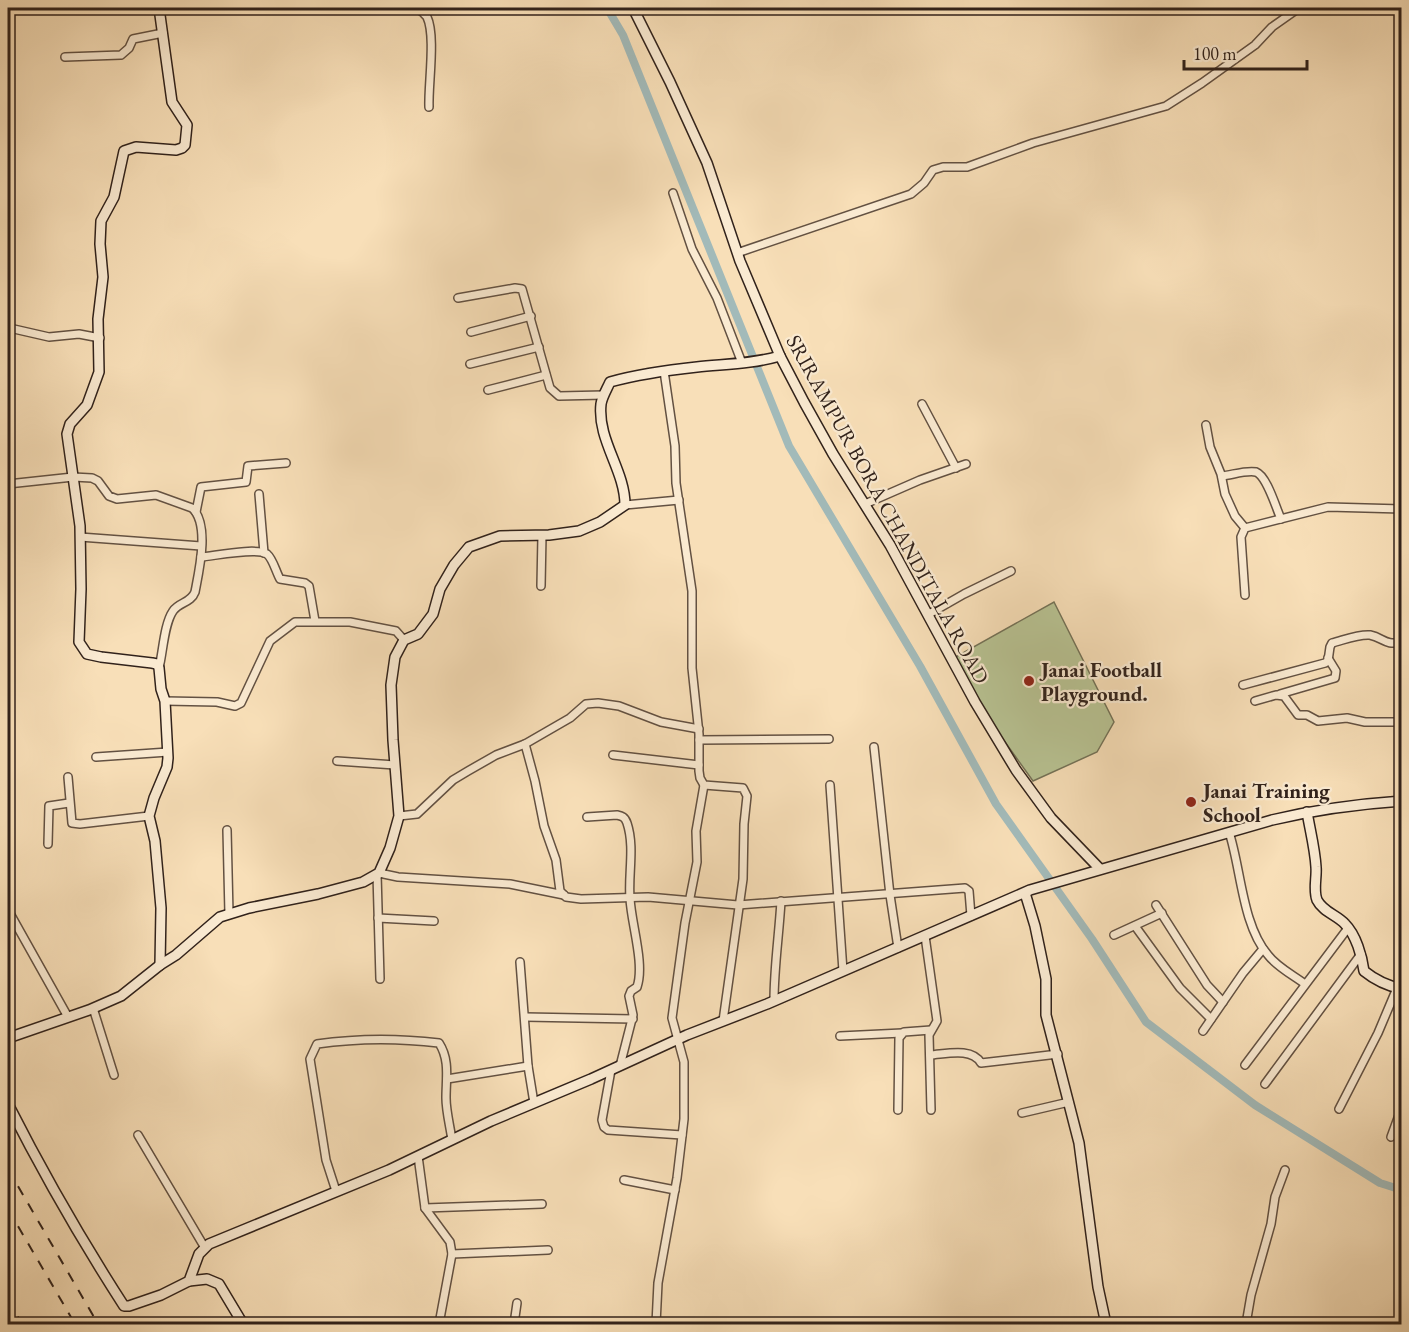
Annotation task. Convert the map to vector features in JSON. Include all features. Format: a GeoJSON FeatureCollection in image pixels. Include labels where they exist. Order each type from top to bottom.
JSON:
{"type":"FeatureCollection","features":[{"type":"Feature","properties":{"kind":"street"},"geometry":{"type":"LineString","coordinates":[[159,8],[172,102],[187,125],[185,145],[176,150],[136,147],[124,151],[114,197],[101,220],[99,372],[87,405],[70,424],[67,434],[78,501],[81,589],[78,631],[81,648],[87,654],[152,663],[157,664],[159,668]]}},
{"type":"Feature","properties":{"kind":"street"},"geometry":{"type":"LineString","coordinates":[[416,8],[426,16],[430,33],[432,65],[428,80],[429,108]]}},
{"type":"Feature","properties":{"kind":"street","name":"SRIRAMPUR BORA CHANDITALA ROAD"},"geometry":{"type":"LineString","coordinates":[[633,8],[707,163],[737,253],[780,356],[833,454],[929,614],[975,702],[1016,770],[1051,818],[1100,869]]}},
{"type":"Feature","properties":{"kind":"street"},"geometry":{"type":"LineString","coordinates":[[737,253],[911,194],[924,183],[933,170],[943,167],[967,167],[1033,143],[1166,106],[1255,45],[1272,27],[1299,8]]}},
{"type":"Feature","properties":{"kind":"street"},"geometry":{"type":"LineString","coordinates":[[65,57],[121,55],[129,48],[133,39],[163,33]]}},
{"type":"Feature","properties":{"kind":"street"},"geometry":{"type":"LineString","coordinates":[[673,193],[692,249],[746,363]]}},
{"type":"Feature","properties":{"kind":"street"},"geometry":{"type":"LineString","coordinates":[[458,298],[519,288],[524,291],[550,388],[559,396],[604,396]]}},
{"type":"Feature","properties":{"kind":"street"},"geometry":{"type":"LineString","coordinates":[[471,332],[531,316]]}},
{"type":"Feature","properties":{"kind":"street"},"geometry":{"type":"LineString","coordinates":[[14,329],[49,337],[79,334],[100,338]]}},
{"type":"Feature","properties":{"kind":"street"},"geometry":{"type":"LineString","coordinates":[[470,364],[539,346]]}},
{"type":"Feature","properties":{"kind":"street"},"geometry":{"type":"LineString","coordinates":[[625,505],[625,493],[602,427],[601,402],[610,382],[664,371],[746,363],[780,356]]}},
{"type":"Feature","properties":{"kind":"street"},"geometry":{"type":"LineString","coordinates":[[656,1324],[658,1283],[675,1190],[684,1119],[684,1062],[672,1018],[697,862],[696,831],[704,785],[699,778],[699,729],[692,668],[692,591],[676,483],[675,446],[664,371]]}},
{"type":"Feature","properties":{"kind":"street"},"geometry":{"type":"LineString","coordinates":[[488,390],[546,375]]}},
{"type":"Feature","properties":{"kind":"street"},"geometry":{"type":"LineString","coordinates":[[922,404],[956,468]]}},
{"type":"Feature","properties":{"kind":"street"},"geometry":{"type":"LineString","coordinates":[[1206,425],[1210,447],[1222,476],[1230,508],[1245,528]]}},
{"type":"Feature","properties":{"kind":"street"},"geometry":{"type":"LineString","coordinates":[[196,512],[201,487],[241,483],[248,480],[249,466],[286,463]]}},
{"type":"Feature","properties":{"kind":"street"},"geometry":{"type":"LineString","coordinates":[[865,504],[920,480],[966,464]]}},
{"type":"Feature","properties":{"kind":"street"},"geometry":{"type":"LineString","coordinates":[[1222,476],[1247,472],[1258,473],[1265,480],[1281,519]]}},
{"type":"Feature","properties":{"kind":"street"},"geometry":{"type":"LineString","coordinates":[[8,484],[73,477],[92,478],[98,481],[109,496],[117,499],[156,495],[192,508],[202,527],[201,557],[193,597],[177,607],[169,619],[159,668],[165,701],[167,767],[149,816],[155,841],[161,908],[160,965]]}},
{"type":"Feature","properties":{"kind":"street"},"geometry":{"type":"LineString","coordinates":[[260,494],[264,553]]}},
{"type":"Feature","properties":{"kind":"street"},"geometry":{"type":"LineString","coordinates":[[381,979],[378,874],[390,848],[399,816],[391,685],[395,657],[404,640],[418,634],[433,614],[440,589],[454,565],[469,548],[500,536],[579,531],[600,522],[625,505],[679,500]]}},
{"type":"Feature","properties":{"kind":"street"},"geometry":{"type":"LineString","coordinates":[[1245,528],[1328,507],[1401,509]]}},
{"type":"Feature","properties":{"kind":"street"},"geometry":{"type":"LineString","coordinates":[[1245,528],[1241,537],[1245,595]]}},
{"type":"Feature","properties":{"kind":"street"},"geometry":{"type":"LineString","coordinates":[[541,586],[542,535]]}},
{"type":"Feature","properties":{"kind":"street"},"geometry":{"type":"LineString","coordinates":[[80,537],[201,546]]}},
{"type":"Feature","properties":{"kind":"street"},"geometry":{"type":"LineString","coordinates":[[201,557],[246,552],[264,553],[270,558],[280,579],[306,583],[309,586],[315,621]]}},
{"type":"Feature","properties":{"kind":"street"},"geometry":{"type":"LineString","coordinates":[[929,614],[1011,571]]}},
{"type":"Feature","properties":{"kind":"street"},"geometry":{"type":"LineString","coordinates":[[165,701],[217,702],[235,706],[241,703],[270,640],[295,622],[350,622],[396,631],[404,640]]}},
{"type":"Feature","properties":{"kind":"street"},"geometry":{"type":"LineString","coordinates":[[1243,685],[1325,663],[1332,643],[1358,636],[1371,636],[1388,644],[1401,642]]}},
{"type":"Feature","properties":{"kind":"street"},"geometry":{"type":"LineString","coordinates":[[1255,701],[1335,678],[1336,671],[1328,658]]}},
{"type":"Feature","properties":{"kind":"street"},"geometry":{"type":"LineString","coordinates":[[1279,694],[1287,698],[1298,715],[1307,715],[1318,721],[1347,718],[1365,722],[1401,722]]}},
{"type":"Feature","properties":{"kind":"street"},"geometry":{"type":"LineString","coordinates":[[399,816],[417,814],[461,776],[496,755],[525,744],[570,718],[586,704],[619,706],[661,722],[699,729]]}},
{"type":"Feature","properties":{"kind":"street"},"geometry":{"type":"LineString","coordinates":[[699,740],[829,739]]}},
{"type":"Feature","properties":{"kind":"street"},"geometry":{"type":"LineString","coordinates":[[525,744],[536,782],[544,826],[556,860],[560,891],[564,895]]}},
{"type":"Feature","properties":{"kind":"street"},"geometry":{"type":"LineString","coordinates":[[874,747],[898,948]]}},
{"type":"Feature","properties":{"kind":"street"},"geometry":{"type":"LineString","coordinates":[[96,757],[168,752]]}},
{"type":"Feature","properties":{"kind":"street"},"geometry":{"type":"LineString","coordinates":[[613,755],[699,765]]}},
{"type":"Feature","properties":{"kind":"street"},"geometry":{"type":"LineString","coordinates":[[337,761],[395,765]]}},
{"type":"Feature","properties":{"kind":"street"},"geometry":{"type":"LineString","coordinates":[[68,777],[71,820],[74,824],[149,816]]}},
{"type":"Feature","properties":{"kind":"street"},"geometry":{"type":"LineString","coordinates":[[704,785],[743,788],[747,796],[743,879],[723,1021]]}},
{"type":"Feature","properties":{"kind":"street"},"geometry":{"type":"LineString","coordinates":[[830,785],[843,971]]}},
{"type":"Feature","properties":{"kind":"street"},"geometry":{"type":"LineString","coordinates":[[189,1281],[199,1254],[209,1244],[417,1156],[678,1039],[774,1001],[1035,889],[1229,832],[1307,812],[1368,803],[1401,801]]}},
{"type":"Feature","properties":{"kind":"street"},"geometry":{"type":"LineString","coordinates":[[48,844],[49,806],[69,803]]}},
{"type":"Feature","properties":{"kind":"street"},"geometry":{"type":"LineString","coordinates":[[1307,812],[1316,868],[1318,902],[1348,928],[1361,954],[1364,971],[1372,978],[1399,989],[1339,1109]]}},
{"type":"Feature","properties":{"kind":"street"},"geometry":{"type":"LineString","coordinates":[[586,817],[617,815],[627,822],[631,857],[630,898],[639,969],[638,987],[628,996],[633,1019],[620,1066]]}},
{"type":"Feature","properties":{"kind":"street"},"geometry":{"type":"LineString","coordinates":[[227,830],[229,914]]}},
{"type":"Feature","properties":{"kind":"street"},"geometry":{"type":"LineString","coordinates":[[1229,832],[1235,850],[1239,882],[1246,909],[1263,949],[1269,957],[1305,984]]}},
{"type":"Feature","properties":{"kind":"street"},"geometry":{"type":"LineString","coordinates":[[8,1038],[121,996],[160,965],[176,956],[220,917],[352,885],[378,874],[510,884],[581,899],[690,900],[738,905],[965,888],[969,891],[970,916]]}},
{"type":"Feature","properties":{"kind":"street"},"geometry":{"type":"LineString","coordinates":[[1025,893],[1046,979],[1046,1015],[1058,1054],[1079,1143],[1098,1287],[1106,1324]]}},
{"type":"Feature","properties":{"kind":"street"},"geometry":{"type":"LineString","coordinates":[[774,1001],[774,972],[778,950],[781,901]]}},
{"type":"Feature","properties":{"kind":"street"},"geometry":{"type":"LineString","coordinates":[[1156,905],[1207,985],[1223,1002]]}},
{"type":"Feature","properties":{"kind":"street"},"geometry":{"type":"LineString","coordinates":[[8,910],[68,1017]]}},
{"type":"Feature","properties":{"kind":"street"},"geometry":{"type":"LineString","coordinates":[[1114,935],[1162,913]]}},
{"type":"Feature","properties":{"kind":"street"},"geometry":{"type":"LineString","coordinates":[[378,918],[434,921]]}},
{"type":"Feature","properties":{"kind":"street"},"geometry":{"type":"LineString","coordinates":[[1135,926],[1180,988],[1211,1018]]}},
{"type":"Feature","properties":{"kind":"street"},"geometry":{"type":"LineString","coordinates":[[1245,1065],[1348,928]]}},
{"type":"Feature","properties":{"kind":"street"},"geometry":{"type":"LineString","coordinates":[[925,936],[937,1021],[931,1030],[931,1110]]}},
{"type":"Feature","properties":{"kind":"street"},"geometry":{"type":"LineString","coordinates":[[1203,1031],[1263,949]]}},
{"type":"Feature","properties":{"kind":"street"},"geometry":{"type":"LineString","coordinates":[[1265,1084],[1361,954]]}},
{"type":"Feature","properties":{"kind":"street"},"geometry":{"type":"LineString","coordinates":[[520,962],[528,1066],[534,1103]]}},
{"type":"Feature","properties":{"kind":"street"},"geometry":{"type":"LineString","coordinates":[[93,1008],[114,1075]]}},
{"type":"Feature","properties":{"kind":"street"},"geometry":{"type":"LineString","coordinates":[[525,1017],[633,1019]]}},
{"type":"Feature","properties":{"kind":"street"},"geometry":{"type":"LineString","coordinates":[[840,1036],[931,1030]]}},
{"type":"Feature","properties":{"kind":"street"},"geometry":{"type":"LineString","coordinates":[[898,1110],[898,1048],[902,1033]]}},
{"type":"Feature","properties":{"kind":"street"},"geometry":{"type":"LineString","coordinates":[[336,1191],[326,1160],[310,1059],[316,1044],[351,1039],[415,1040],[439,1043],[445,1053],[446,1099],[452,1140]]}},
{"type":"Feature","properties":{"kind":"street"},"geometry":{"type":"LineString","coordinates":[[930,1055],[971,1054],[978,1057],[981,1063],[1058,1054]]}},
{"type":"Feature","properties":{"kind":"street"},"geometry":{"type":"LineString","coordinates":[[447,1079],[528,1066]]}},
{"type":"Feature","properties":{"kind":"street"},"geometry":{"type":"LineString","coordinates":[[611,1070],[602,1120],[604,1127],[608,1130],[682,1135]]}},
{"type":"Feature","properties":{"kind":"street"},"geometry":{"type":"LineString","coordinates":[[1022,1113],[1069,1102]]}},
{"type":"Feature","properties":{"kind":"street"},"geometry":{"type":"LineString","coordinates":[[8,1104],[29,1146],[92,1256],[124,1306],[161,1295],[189,1281],[207,1279],[219,1284],[243,1324]]}},
{"type":"Feature","properties":{"kind":"street"},"geometry":{"type":"LineString","coordinates":[[1390,1137],[1401,1107]]}},
{"type":"Feature","properties":{"kind":"street"},"geometry":{"type":"LineString","coordinates":[[138,1135],[205,1248]]}},
{"type":"Feature","properties":{"kind":"street"},"geometry":{"type":"LineString","coordinates":[[417,1156],[425,1208],[450,1242],[452,1254],[438,1324]]}},
{"type":"Feature","properties":{"kind":"street"},"geometry":{"type":"LineString","coordinates":[[1246,1324],[1275,1197],[1285,1170]]}},
{"type":"Feature","properties":{"kind":"street"},"geometry":{"type":"LineString","coordinates":[[624,1180],[675,1190]]}},
{"type":"Feature","properties":{"kind":"street"},"geometry":{"type":"LineString","coordinates":[[425,1208],[542,1204]]}},
{"type":"Feature","properties":{"kind":"street"},"geometry":{"type":"LineString","coordinates":[[452,1254],[548,1250]]}},
{"type":"Feature","properties":{"kind":"street"},"geometry":{"type":"LineString","coordinates":[[514,1324],[517,1303]]}},
{"type":"Feature","properties":{"kind":"green space","name":"Janai Football Playground."},"geometry":{"type":"Polygon","coordinates":[[[1054,602],[1114,722],[1097,752],[1033,781],[977,703],[952,659],[1054,602]]]}},
{"type":"Feature","properties":{"kind":"waterway"},"geometry":{"type":"LineString","coordinates":[[607,8],[623,35],[789,446],[920,666],[996,804],[1092,939],[1146,1022],[1255,1105],[1380,1183],[1402,1190]]}},
{"type":"Feature","properties":{"kind":"railway"},"geometry":{"type":"LineString","coordinates":[[8,1169],[98,1324]]}},
{"type":"Feature","properties":{"kind":"railway"},"geometry":{"type":"LineString","coordinates":[[8,1209],[75,1324]]}},
{"type":"Feature","properties":{"kind":"railway"},"geometry":{"type":"LineString","coordinates":[[8,1299],[22,1324]]}},
{"type":"Feature","properties":{"kind":"place","name":"Janai Football Playground."},"geometry":{"type":"Point","coordinates":[1029,681]}},
{"type":"Feature","properties":{"kind":"place","name":"Janai Training School"},"geometry":{"type":"Point","coordinates":[1191,802]}}]}
